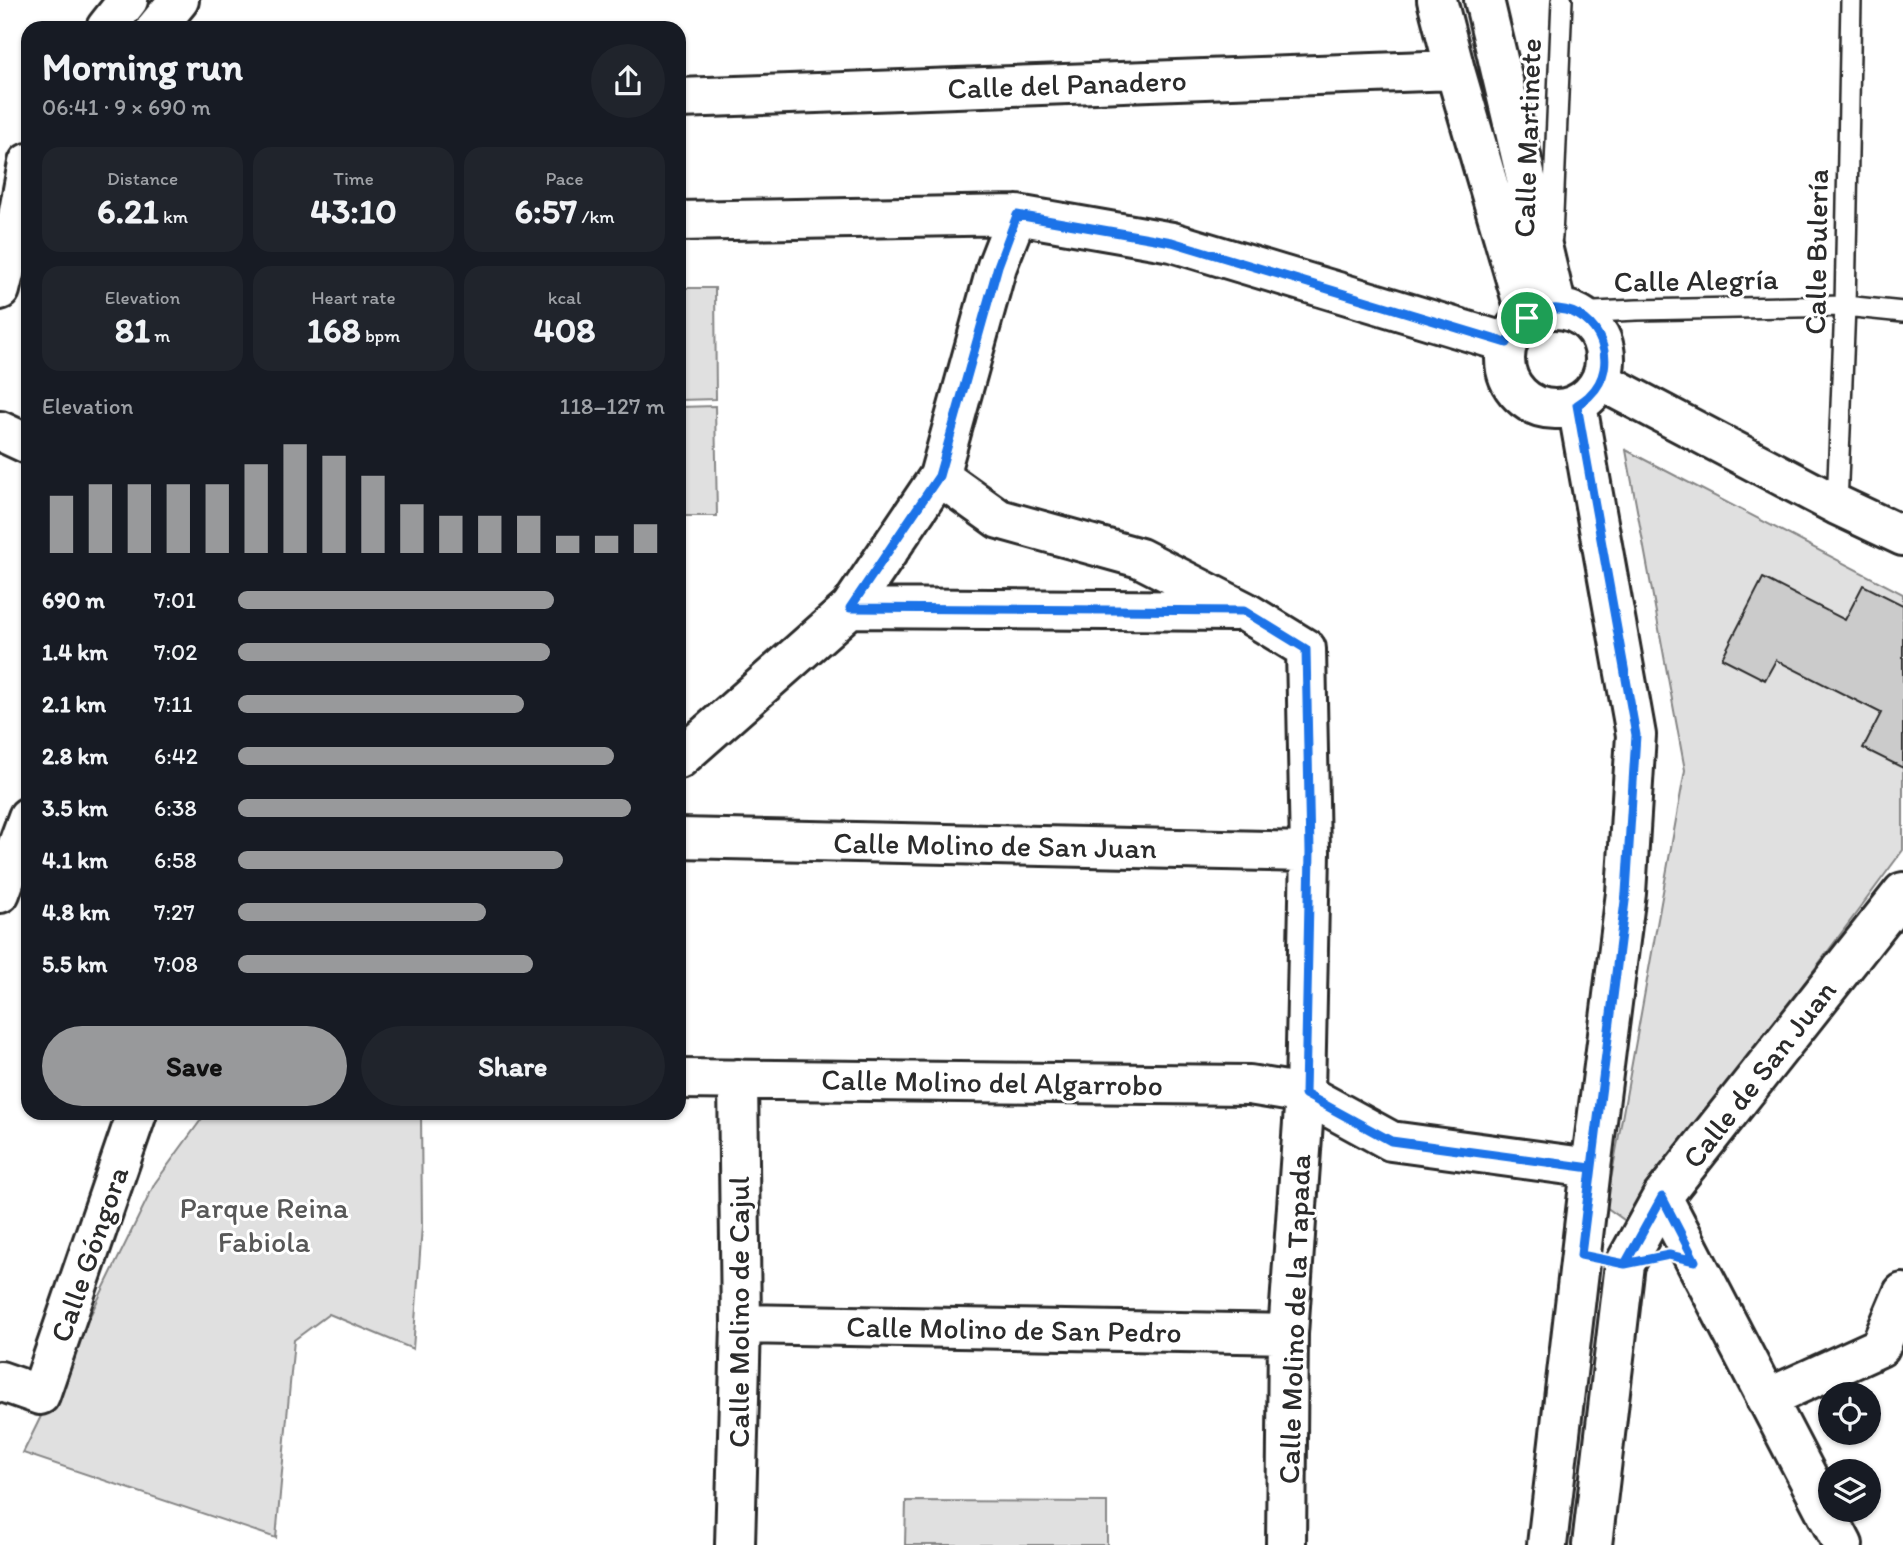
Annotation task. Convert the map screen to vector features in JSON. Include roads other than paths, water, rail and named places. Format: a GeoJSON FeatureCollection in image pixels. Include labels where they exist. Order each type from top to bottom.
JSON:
{"type":"FeatureCollection","features":[{"type":"Feature","properties":{"kind":"street"},"geometry":{"type":"LineString","coordinates":[[112,21],[128,0]]}},
{"type":"Feature","properties":{"kind":"street"},"geometry":{"type":"LineString","coordinates":[[162,21],[179,0]]}},
{"type":"Feature","properties":{"kind":"street"},"geometry":{"type":"LineString","coordinates":[[1437,0],[1455,70],[1543,312]]}},
{"type":"Feature","properties":{"kind":"street"},"geometry":{"type":"LineString","coordinates":[[686,221],[1017,215],[1172,242],[1543,312],[1588,321],[1605,348],[1605,365],[1589,393],[1560,409],[1544,408],[1528,402],[1516,390],[1507,375],[1505,359],[1543,312],[1484,0]]}},
{"type":"Feature","properties":{"kind":"street","name":"Calle del Panadero"},"geometry":{"type":"LineString","coordinates":[[686,98],[1455,70]]}},
{"type":"Feature","properties":{"kind":"street"},"geometry":{"type":"LineString","coordinates":[[0,290],[21,195]]}},
{"type":"Feature","properties":{"kind":"street"},"geometry":{"type":"LineString","coordinates":[[686,753],[850,608],[939,476],[998,266],[1017,215]]}},
{"type":"Feature","properties":{"kind":"street"},"geometry":{"type":"LineString","coordinates":[[1589,393],[1903,536]]}},
{"type":"Feature","properties":{"kind":"street"},"geometry":{"type":"LineString","coordinates":[[1547,1545],[1626,893],[1636,735],[1589,393]]}},
{"type":"Feature","properties":{"kind":"street"},"geometry":{"type":"LineString","coordinates":[[0,431],[21,441]]}},
{"type":"Feature","properties":{"kind":"street"},"geometry":{"type":"LineString","coordinates":[[939,476],[999,519],[1140,558],[1244,611]]}},
{"type":"Feature","properties":{"kind":"street"},"geometry":{"type":"LineString","coordinates":[[850,608],[1244,611]]}},
{"type":"Feature","properties":{"kind":"street","name":"Calle Molino de la Tapada"},"geometry":{"type":"LineString","coordinates":[[1244,611],[1306,649],[1310,852],[1305,1094],[1288,1334],[1286,1545]]}},
{"type":"Feature","properties":{"kind":"street"},"geometry":{"type":"LineString","coordinates":[[0,893],[21,836]]}},
{"type":"Feature","properties":{"kind":"street","name":"Calle Molino de San Juan"},"geometry":{"type":"LineString","coordinates":[[686,838],[1310,852]]}},
{"type":"Feature","properties":{"kind":"street","name":"Calle de San Juan"},"geometry":{"type":"LineString","coordinates":[[1625,1264],[1662,1197],[1903,892]]}},
{"type":"Feature","properties":{"kind":"street","name":"Calle Molino del Algarrobo"},"geometry":{"type":"LineString","coordinates":[[686,1079],[1249,1085],[1305,1094],[1391,1141],[1591,1168]]}},
{"type":"Feature","properties":{"kind":"street","name":"Calle Molino de Cajul"},"geometry":{"type":"LineString","coordinates":[[735,1545],[741,1324],[738,1079]]}},
{"type":"Feature","properties":{"kind":"street","name":"Calle Góngora"},"geometry":{"type":"LineString","coordinates":[[0,1381],[40,1395],[136,1120]]}},
{"type":"Feature","properties":{"kind":"street"},"geometry":{"type":"LineString","coordinates":[[1662,1197],[1843,1545]]}},
{"type":"Feature","properties":{"kind":"street"},"geometry":{"type":"LineString","coordinates":[[1581,1255],[1625,1264],[1669,1255],[1695,1261]]}},
{"type":"Feature","properties":{"kind":"street"},"geometry":{"type":"LineString","coordinates":[[1592,1545],[1625,1264]]}},
{"type":"Feature","properties":{"kind":"street"},"geometry":{"type":"LineString","coordinates":[[1766,1399],[1880,1347],[1903,1293]]}},
{"type":"Feature","properties":{"kind":"street","name":"Calle Molino de San Pedro"},"geometry":{"type":"LineString","coordinates":[[741,1324],[1288,1334]]}},
{"type":"Feature","properties":{"kind":"lane","name":"Calle Martinete"},"geometry":{"type":"LineString","coordinates":[[1543,312],[1562,0]]}},
{"type":"Feature","properties":{"kind":"lane","name":"Calle Bulería"},"geometry":{"type":"LineString","coordinates":[[1837,505],[1845,306],[1851,0]]}},
{"type":"Feature","properties":{"kind":"lane","name":"Calle Alegría"},"geometry":{"type":"LineString","coordinates":[[1543,312],[1845,306],[1903,312]]}},
{"type":"Feature","properties":{"kind":"park label","name":"Parque Reina Fabiola"},"geometry":{"type":"Point","coordinates":[264,1224]}}]}
